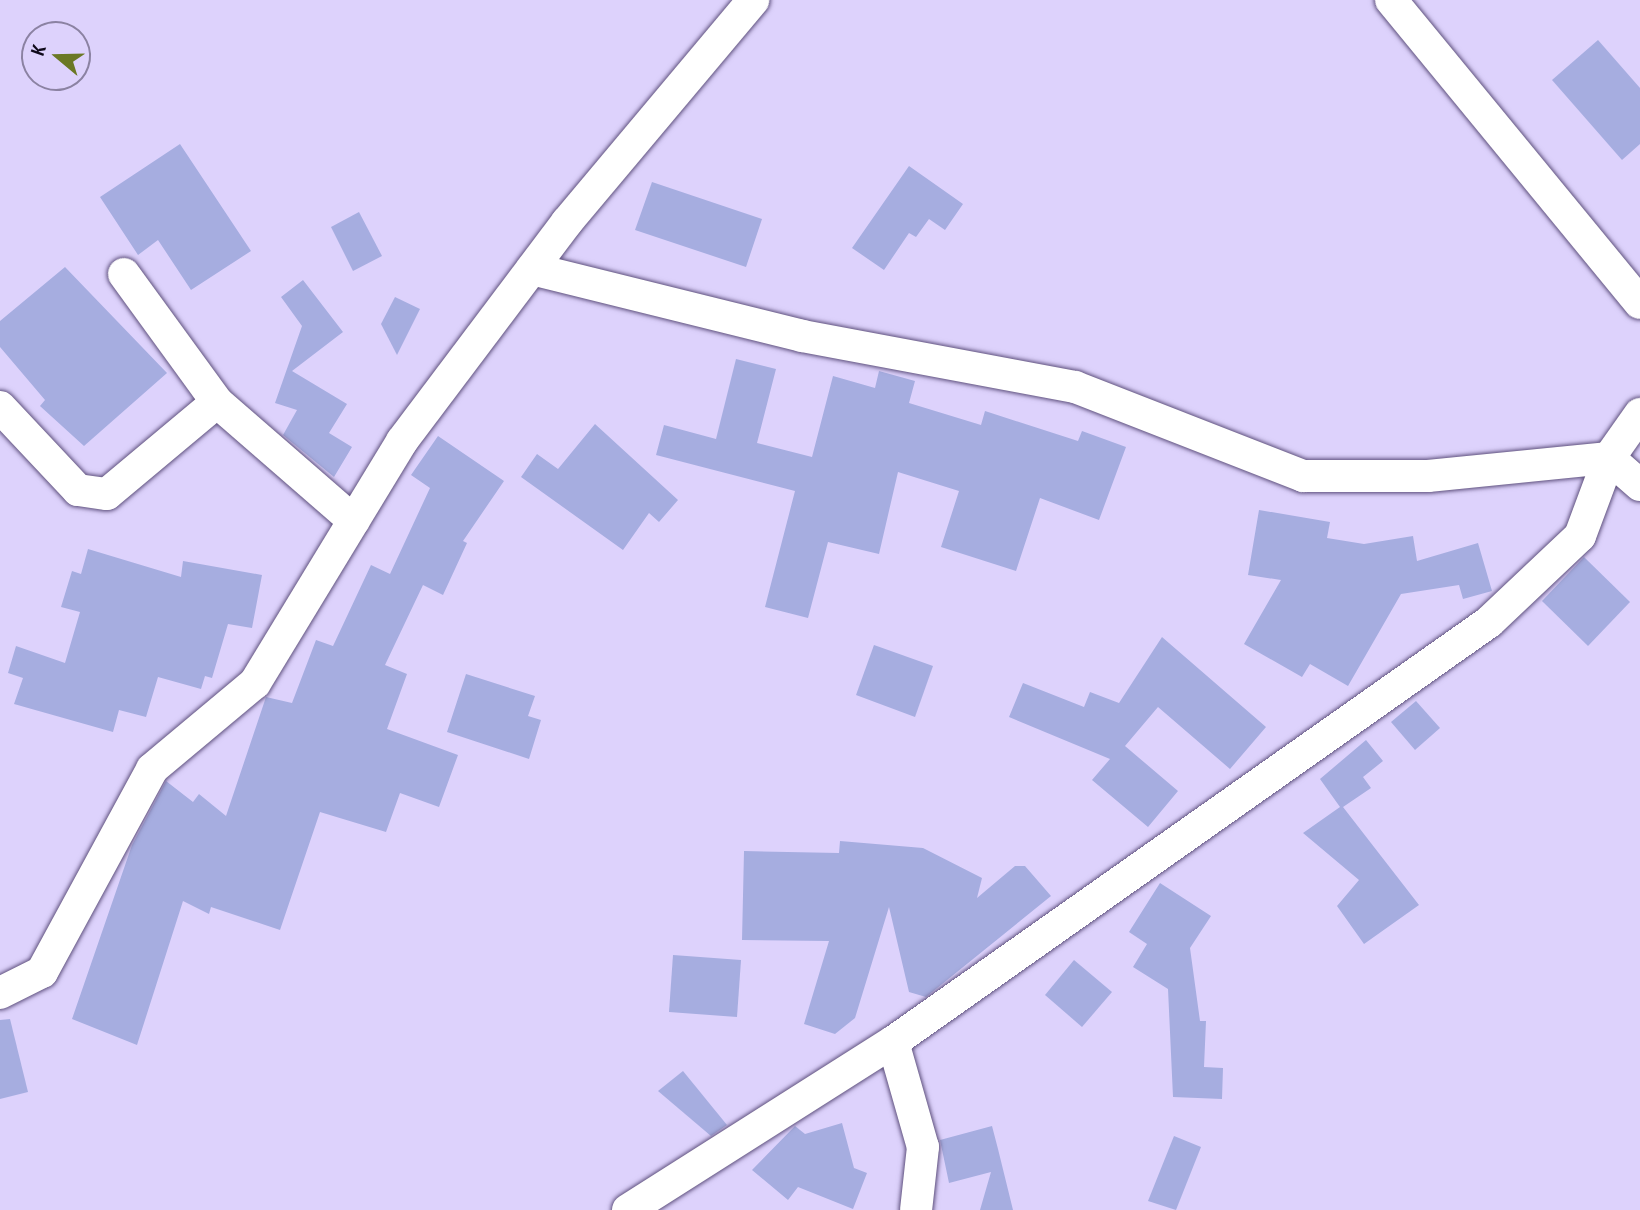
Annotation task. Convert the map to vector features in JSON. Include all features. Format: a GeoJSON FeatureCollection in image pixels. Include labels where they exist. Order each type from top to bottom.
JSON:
{"type":"FeatureCollection","features":[{"type":"Feature","properties":{"kind":"street"},"geometry":{"type":"LineString","coordinates":[[0,993],[42,972],[152,769],[255,682],[402,442],[532,269],[752,0]]}},
{"type":"Feature","properties":{"kind":"street"},"geometry":{"type":"LineString","coordinates":[[1391,0],[1640,303]]}},
{"type":"Feature","properties":{"kind":"street"},"geometry":{"type":"LineString","coordinates":[[532,269],[802,336],[1075,387],[1303,476],[1428,476],[1609,458],[1640,485]]}},
{"type":"Feature","properties":{"kind":"street"},"geometry":{"type":"LineString","coordinates":[[124,274],[217,402],[354,521]]}},
{"type":"Feature","properties":{"kind":"street"},"geometry":{"type":"LineString","coordinates":[[0,407],[78,490],[107,494],[217,402]]}},
{"type":"Feature","properties":{"kind":"street"},"geometry":{"type":"LineString","coordinates":[[628,1210],[893,1042],[1489,622],[1580,536],[1609,458],[1640,414]]}},
{"type":"Feature","properties":{"kind":"street"},"geometry":{"type":"LineString","coordinates":[[893,1042],[923,1147],[916,1210]]}},
{"type":"Feature","properties":{"kind":"building"},"geometry":{"type":"Polygon","coordinates":[[[1598,40],[1640,88],[1640,144],[1622,160],[1552,80],[1598,40]]]}},
{"type":"Feature","properties":{"kind":"building"},"geometry":{"type":"Polygon","coordinates":[[[180,144],[251,251],[191,290],[158,240],[138,255],[100,197],[180,144]]]}},
{"type":"Feature","properties":{"kind":"building"},"geometry":{"type":"Polygon","coordinates":[[[909,166],[963,204],[945,230],[929,219],[916,237],[909,233],[884,270],[852,248],[909,166]]]}},
{"type":"Feature","properties":{"kind":"building"},"geometry":{"type":"Polygon","coordinates":[[[652,182],[762,219],[746,267],[635,230],[652,182]]]}},
{"type":"Feature","properties":{"kind":"building"},"geometry":{"type":"Polygon","coordinates":[[[359,212],[382,256],[353,271],[331,227],[359,212]]]}},
{"type":"Feature","properties":{"kind":"building"},"geometry":{"type":"Polygon","coordinates":[[[65,267],[167,373],[84,446],[40,406],[45,400],[0,347],[0,321],[65,267]]]}},
{"type":"Feature","properties":{"kind":"building"},"geometry":{"type":"Polygon","coordinates":[[[303,280],[343,332],[292,371],[347,404],[329,433],[352,447],[334,477],[283,435],[297,410],[275,403],[302,326],[281,297],[303,280]]]}},
{"type":"Feature","properties":{"kind":"building"},"geometry":{"type":"Polygon","coordinates":[[[395,297],[420,309],[397,355],[381,324],[395,297]]]}},
{"type":"Feature","properties":{"kind":"building"},"geometry":{"type":"Polygon","coordinates":[[[736,359],[776,369],[757,443],[812,457],[833,376],[875,388],[879,371],[915,381],[909,403],[981,425],[985,411],[1078,441],[1082,431],[1126,447],[1099,520],[1040,498],[1016,571],[941,547],[959,491],[898,472],[879,554],[828,542],[808,618],[765,607],[795,491],[656,455],[664,425],[716,439],[736,359]]]}},
{"type":"Feature","properties":{"kind":"building"},"geometry":{"type":"Polygon","coordinates":[[[595,424],[678,500],[659,522],[649,513],[623,550],[521,477],[537,454],[558,469],[595,424]]]}},
{"type":"Feature","properties":{"kind":"building"},"geometry":{"type":"Polygon","coordinates":[[[438,436],[504,481],[463,541],[467,543],[443,595],[423,585],[385,665],[407,674],[387,729],[458,755],[439,807],[400,793],[386,832],[320,812],[280,930],[211,907],[209,914],[183,901],[137,1045],[72,1019],[132,845],[166,781],[193,802],[199,794],[226,816],[266,697],[292,703],[316,640],[333,646],[371,565],[390,574],[430,488],[411,475],[438,436]]]}},
{"type":"Feature","properties":{"kind":"building"},"geometry":{"type":"Polygon","coordinates":[[[1259,510],[1330,522],[1327,538],[1364,544],[1413,536],[1417,561],[1478,543],[1492,591],[1463,599],[1459,585],[1401,594],[1348,686],[1310,664],[1302,677],[1244,644],[1281,580],[1248,575],[1259,510]]]}},
{"type":"Feature","properties":{"kind":"building"},"geometry":{"type":"Polygon","coordinates":[[[88,549],[181,577],[183,561],[262,575],[252,628],[228,624],[212,678],[205,676],[201,689],[158,677],[146,717],[119,710],[113,732],[14,704],[23,678],[8,673],[16,646],[65,663],[80,612],[61,607],[72,571],[81,574],[88,549]]]}},
{"type":"Feature","properties":{"kind":"building"},"geometry":{"type":"Polygon","coordinates":[[[1584,557],[1630,602],[1588,646],[1542,601],[1584,557]]]}},
{"type":"Feature","properties":{"kind":"building"},"geometry":{"type":"Polygon","coordinates":[[[1162,637],[1266,727],[1230,769],[1158,707],[1125,746],[1178,791],[1148,827],[1092,780],[1110,759],[1009,717],[1023,683],[1084,707],[1090,692],[1119,703],[1162,637]]]}},
{"type":"Feature","properties":{"kind":"building"},"geometry":{"type":"Polygon","coordinates":[[[874,645],[933,666],[915,717],[856,695],[874,645]]]}},
{"type":"Feature","properties":{"kind":"building"},"geometry":{"type":"Polygon","coordinates":[[[466,674],[535,696],[528,716],[541,720],[529,759],[447,732],[466,674]]]}},
{"type":"Feature","properties":{"kind":"building"},"geometry":{"type":"Polygon","coordinates":[[[1416,701],[1440,728],[1415,750],[1391,722],[1416,701]]]}},
{"type":"Feature","properties":{"kind":"building"},"geometry":{"type":"Polygon","coordinates":[[[1366,740],[1383,761],[1363,777],[1371,788],[1343,807],[1419,905],[1364,944],[1337,906],[1359,880],[1303,833],[1340,807],[1320,779],[1366,740]]]}},
{"type":"Feature","properties":{"kind":"building"},"geometry":{"type":"Polygon","coordinates":[[[840,841],[923,848],[982,878],[977,898],[1015,866],[1025,866],[1051,896],[926,997],[909,992],[889,907],[855,1018],[835,1034],[804,1024],[829,941],[742,940],[744,851],[839,853],[840,841]]]}},
{"type":"Feature","properties":{"kind":"building"},"geometry":{"type":"Polygon","coordinates":[[[1160,883],[1211,916],[1190,948],[1200,1021],[1206,1021],[1204,1067],[1223,1068],[1222,1099],[1173,1097],[1168,989],[1133,967],[1147,944],[1129,932],[1160,883]]]}},
{"type":"Feature","properties":{"kind":"building"},"geometry":{"type":"Polygon","coordinates":[[[673,955],[741,960],[737,1017],[669,1012],[673,955]]]}},
{"type":"Feature","properties":{"kind":"building"},"geometry":{"type":"Polygon","coordinates":[[[1074,960],[1112,992],[1082,1027],[1045,995],[1074,960]]]}},
{"type":"Feature","properties":{"kind":"building"},"geometry":{"type":"Polygon","coordinates":[[[10,1019],[28,1092],[0,1099],[0,1020],[10,1019]]]}},
{"type":"Feature","properties":{"kind":"building"},"geometry":{"type":"Polygon","coordinates":[[[683,1071],[727,1125],[711,1136],[658,1091],[683,1071]]]}},
{"type":"Feature","properties":{"kind":"building"},"geometry":{"type":"Polygon","coordinates":[[[842,1123],[854,1168],[867,1173],[853,1209],[798,1187],[788,1200],[752,1170],[795,1126],[805,1134],[842,1123]]]}},
{"type":"Feature","properties":{"kind":"building"},"geometry":{"type":"Polygon","coordinates":[[[992,1126],[1013,1210],[980,1210],[991,1172],[949,1183],[940,1140],[992,1126]]]}},
{"type":"Feature","properties":{"kind":"building"},"geometry":{"type":"Polygon","coordinates":[[[1174,1136],[1201,1147],[1176,1210],[1148,1201],[1174,1136]]]}}]}
